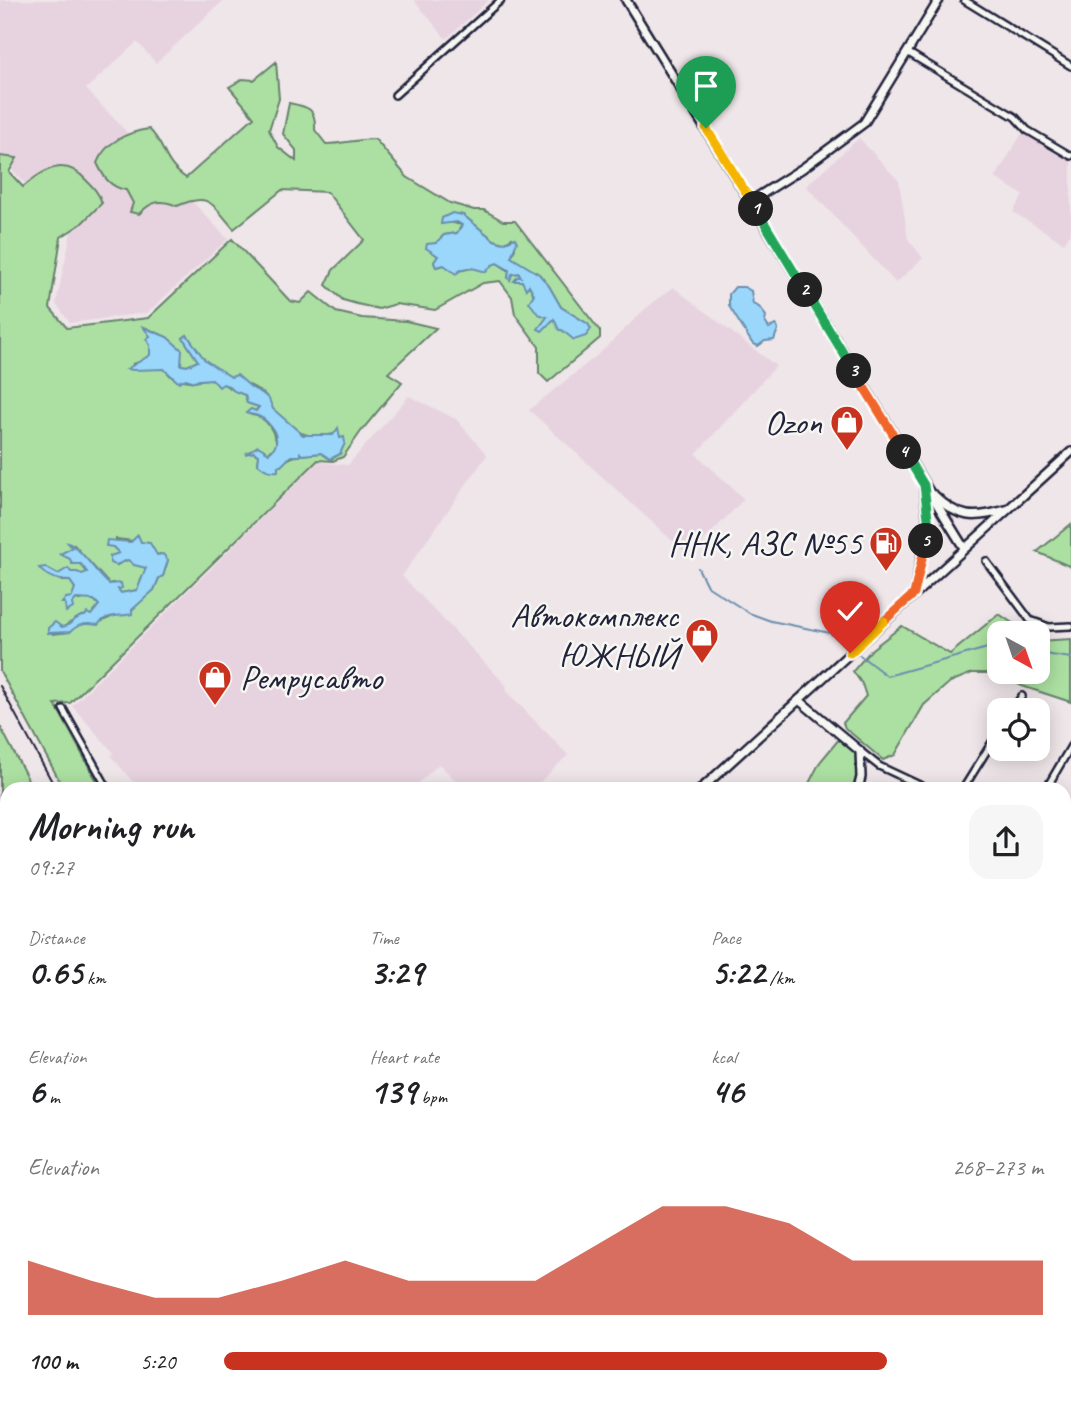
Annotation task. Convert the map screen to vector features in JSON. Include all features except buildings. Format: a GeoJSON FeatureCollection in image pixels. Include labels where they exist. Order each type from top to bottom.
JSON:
{"type":"FeatureCollection","features":[{"type":"Feature","properties":{"kind":"street"},"geometry":{"type":"LineString","coordinates":[[395,95],[501,0]]}},
{"type":"Feature","properties":{"kind":"street"},"geometry":{"type":"LineString","coordinates":[[626,0],[964,548]]}},
{"type":"Feature","properties":{"kind":"street"},"geometry":{"type":"LineString","coordinates":[[751,201],[803,168],[864,123],[939,0]]}},
{"type":"Feature","properties":{"kind":"street"},"geometry":{"type":"LineString","coordinates":[[964,0],[1071,66]]}},
{"type":"Feature","properties":{"kind":"street"},"geometry":{"type":"LineString","coordinates":[[907,52],[1015,117],[1027,130],[1071,156]]}},
{"type":"Feature","properties":{"kind":"street"},"geometry":{"type":"LineString","coordinates":[[709,782],[1071,452]]}},
{"type":"Feature","properties":{"kind":"street"},"geometry":{"type":"LineString","coordinates":[[924,485],[949,510],[980,517],[1008,509]]}},
{"type":"Feature","properties":{"kind":"street"},"geometry":{"type":"LineString","coordinates":[[914,594],[929,526],[924,485]]}},
{"type":"Feature","properties":{"kind":"street"},"geometry":{"type":"LineString","coordinates":[[986,561],[1030,620],[1049,627],[1071,625]]}},
{"type":"Feature","properties":{"kind":"street"},"geometry":{"type":"LineString","coordinates":[[799,699],[879,766],[913,782]]}},
{"type":"Feature","properties":{"kind":"street"},"geometry":{"type":"LineString","coordinates":[[63,709],[104,782]]}},
{"type":"Feature","properties":{"kind":"street"},"geometry":{"type":"LineString","coordinates":[[1050,782],[1071,747]]}},
{"type":"Feature","properties":{"kind":"street"},"geometry":{"type":"LineString","coordinates":[[967,782],[987,750]]}},
{"type":"Feature","properties":{"kind":"street"},"geometry":{"type":"LineString","coordinates":[[860,751],[860,782]]}},
{"type":"Feature","properties":{"kind":"shaded area"},"geometry":{"type":"Polygon","coordinates":[[[0,0],[224,0],[156,63],[137,42],[86,89],[228,239],[147,313],[70,323],[56,304],[71,232],[0,157],[0,0]]]}},
{"type":"Feature","properties":{"kind":"shaded area"},"geometry":{"type":"Polygon","coordinates":[[[414,0],[489,0],[446,39],[414,0]]]}},
{"type":"Feature","properties":{"kind":"shaded area"},"geometry":{"type":"Polygon","coordinates":[[[1024,130],[1071,158],[1071,232],[1064,243],[1013,212],[1023,195],[995,178],[1024,130]]]}},
{"type":"Feature","properties":{"kind":"shaded area"},"geometry":{"type":"Polygon","coordinates":[[[859,138],[899,181],[908,239],[923,258],[896,283],[806,186],[859,138]]]}},
{"type":"Feature","properties":{"kind":"shaded area"},"geometry":{"type":"Polygon","coordinates":[[[673,287],[776,366],[696,454],[744,499],[689,556],[529,410],[601,352],[645,309],[673,287]]]}},
{"type":"Feature","properties":{"kind":"shaded area"},"geometry":{"type":"Polygon","coordinates":[[[409,396],[456,419],[487,455],[402,576],[506,685],[507,692],[568,755],[540,782],[457,782],[439,764],[420,782],[133,782],[111,756],[113,752],[72,706],[318,462],[348,465],[409,396]]]}},
{"type":"Feature","properties":{"kind":"green space"},"geometry":{"type":"Polygon","coordinates":[[[276,62],[279,99],[269,130],[278,147],[296,161],[296,150],[283,134],[289,103],[310,110],[314,117],[315,130],[326,144],[375,139],[407,177],[450,203],[484,210],[503,221],[515,221],[600,331],[600,338],[548,382],[539,373],[539,347],[515,314],[512,297],[500,281],[483,283],[435,310],[396,304],[379,309],[343,300],[326,285],[333,270],[364,240],[327,192],[282,190],[234,229],[215,207],[204,200],[177,206],[156,202],[139,214],[130,212],[133,203],[126,190],[108,181],[97,163],[106,149],[125,136],[149,129],[159,141],[172,166],[186,178],[254,117],[229,87],[243,79],[254,80],[276,62]],[[463,215],[449,222],[462,225],[457,233],[444,235],[436,243],[436,267],[444,265],[458,271],[497,263],[509,271],[510,280],[512,274],[519,273],[521,281],[532,289],[536,308],[547,317],[539,329],[555,319],[562,330],[572,337],[588,324],[561,307],[539,274],[515,262],[511,257],[515,249],[512,238],[503,243],[494,240],[463,215]]]}},
{"type":"Feature","properties":{"kind":"green space"},"geometry":{"type":"Polygon","coordinates":[[[0,156],[17,158],[9,172],[23,187],[54,168],[70,168],[93,188],[101,199],[102,203],[81,224],[61,237],[50,308],[67,328],[148,318],[232,239],[290,301],[300,303],[311,292],[336,312],[362,318],[406,321],[436,328],[388,373],[402,382],[343,457],[333,461],[318,460],[70,703],[55,704],[97,782],[60,782],[0,671],[0,156]],[[144,327],[151,336],[150,355],[132,364],[164,369],[173,378],[195,382],[203,379],[216,380],[245,395],[247,403],[259,407],[252,415],[262,418],[269,425],[277,444],[269,453],[262,449],[248,453],[253,452],[259,456],[258,464],[276,471],[292,457],[299,456],[299,452],[303,455],[321,453],[331,459],[340,454],[338,433],[314,436],[299,432],[275,411],[267,397],[210,365],[187,335],[183,338],[198,361],[187,366],[181,365],[181,350],[167,337],[144,327]],[[116,539],[113,547],[119,553],[117,565],[128,559],[146,568],[137,590],[121,593],[113,583],[109,584],[74,545],[70,551],[87,572],[82,575],[60,573],[55,577],[70,581],[75,588],[72,597],[65,602],[66,606],[76,599],[92,599],[99,605],[91,615],[81,616],[52,634],[70,632],[89,622],[98,623],[118,614],[125,614],[154,590],[159,578],[163,576],[168,560],[141,542],[116,539]]]}},
{"type":"Feature","properties":{"kind":"green space"},"geometry":{"type":"Polygon","coordinates":[[[1071,524],[1071,567],[1037,552],[1071,524]]]}},
{"type":"Feature","properties":{"kind":"green space"},"geometry":{"type":"Polygon","coordinates":[[[999,614],[1009,621],[990,621],[999,614]]]}},
{"type":"Feature","properties":{"kind":"green space"},"geometry":{"type":"Polygon","coordinates":[[[987,624],[987,673],[972,673],[950,682],[924,705],[895,755],[883,760],[845,728],[843,723],[866,696],[853,671],[872,649],[902,626],[950,654],[987,624]]]}},
{"type":"Feature","properties":{"kind":"green space"},"geometry":{"type":"Polygon","coordinates":[[[1071,639],[1071,702],[1018,684],[1050,684],[1050,640],[1071,639]]]}},
{"type":"Feature","properties":{"kind":"green space"},"geometry":{"type":"Polygon","coordinates":[[[0,726],[29,782],[0,782],[0,726]]]}},
{"type":"Feature","properties":{"kind":"green space"},"geometry":{"type":"Polygon","coordinates":[[[840,738],[856,752],[856,782],[810,782],[820,762],[840,738]]]}},
{"type":"Feature","properties":{"kind":"water"},"geometry":{"type":"Polygon","coordinates":[[[452,213],[463,215],[494,240],[503,243],[515,238],[517,242],[511,257],[539,274],[561,307],[588,324],[591,329],[586,336],[574,340],[559,330],[554,319],[542,331],[538,329],[547,317],[538,314],[529,302],[534,294],[529,285],[526,289],[522,281],[514,281],[521,277],[519,273],[512,274],[510,280],[509,270],[497,263],[486,272],[467,268],[456,274],[444,265],[436,267],[434,262],[438,256],[426,248],[427,244],[436,243],[444,235],[457,233],[462,225],[457,222],[441,224],[442,218],[452,213]]]}},
{"type":"Feature","properties":{"kind":"water"},"geometry":{"type":"Polygon","coordinates":[[[735,287],[744,287],[751,291],[753,304],[766,316],[765,322],[769,328],[776,325],[778,329],[774,340],[765,341],[758,346],[752,343],[729,306],[729,294],[735,287]]]}},
{"type":"Feature","properties":{"kind":"water"},"geometry":{"type":"Polygon","coordinates":[[[143,327],[167,337],[182,350],[181,365],[187,366],[198,361],[183,338],[187,335],[205,360],[231,377],[237,375],[262,393],[269,399],[273,409],[303,435],[333,435],[338,428],[340,438],[344,437],[345,443],[340,454],[330,459],[321,453],[300,453],[300,456],[291,456],[278,466],[278,471],[263,468],[258,464],[259,456],[254,452],[245,454],[258,446],[269,453],[274,448],[276,438],[267,422],[246,413],[251,409],[256,411],[259,407],[247,403],[245,395],[223,384],[219,387],[212,379],[195,382],[186,379],[178,382],[164,369],[127,369],[150,355],[150,345],[146,339],[150,336],[143,327]]]}},
{"type":"Feature","properties":{"kind":"water"},"geometry":{"type":"Polygon","coordinates":[[[138,535],[141,542],[150,543],[157,555],[163,554],[168,560],[163,576],[159,578],[154,590],[132,610],[132,614],[109,617],[98,625],[80,625],[70,632],[48,633],[48,628],[55,622],[65,626],[87,613],[91,615],[99,605],[94,600],[76,599],[72,604],[73,608],[66,612],[65,603],[62,603],[66,598],[72,597],[75,588],[70,581],[53,578],[39,568],[45,567],[58,574],[68,568],[71,572],[87,572],[81,564],[72,564],[70,559],[60,554],[72,548],[68,543],[78,550],[109,584],[121,583],[122,588],[118,589],[121,593],[137,590],[146,568],[134,565],[128,560],[116,565],[110,563],[110,556],[119,553],[113,547],[106,546],[107,540],[131,542],[138,535]]]}},
{"type":"Feature","properties":{"kind":"waterway"},"geometry":{"type":"LineString","coordinates":[[698,568],[707,586],[749,613],[771,621],[830,633],[852,650]]}},
{"type":"Feature","properties":{"kind":"waterway"},"geometry":{"type":"LineString","coordinates":[[857,653],[887,676],[987,648]]}},
{"type":"Feature","properties":{"kind":"waterway"},"geometry":{"type":"LineString","coordinates":[[1050,655],[1071,658]]}},
{"type":"Feature","properties":{"kind":"railway"},"geometry":{"type":"LineString","coordinates":[[0,686],[52,782]]}},
{"type":"Feature","properties":{"kind":"place","name":"Ozon"},"geometry":{"type":"Point","coordinates":[847,452]}},
{"type":"Feature","properties":{"kind":"place","name":"ННК, АЗС №55"},"geometry":{"type":"Point","coordinates":[886,573]}},
{"type":"Feature","properties":{"kind":"place","name":"Автокомплекс ЮЖНЫЙ"},"geometry":{"type":"Point","coordinates":[702,665]}},
{"type":"Feature","properties":{"kind":"place","name":"Ремрусавто"},"geometry":{"type":"Point","coordinates":[215,707]}},
{"type":"Feature","properties":{"kind":"route"},"geometry":{"type":"LineString","coordinates":[[706,128],[924,485],[929,526],[914,594],[850,653]]}}]}
